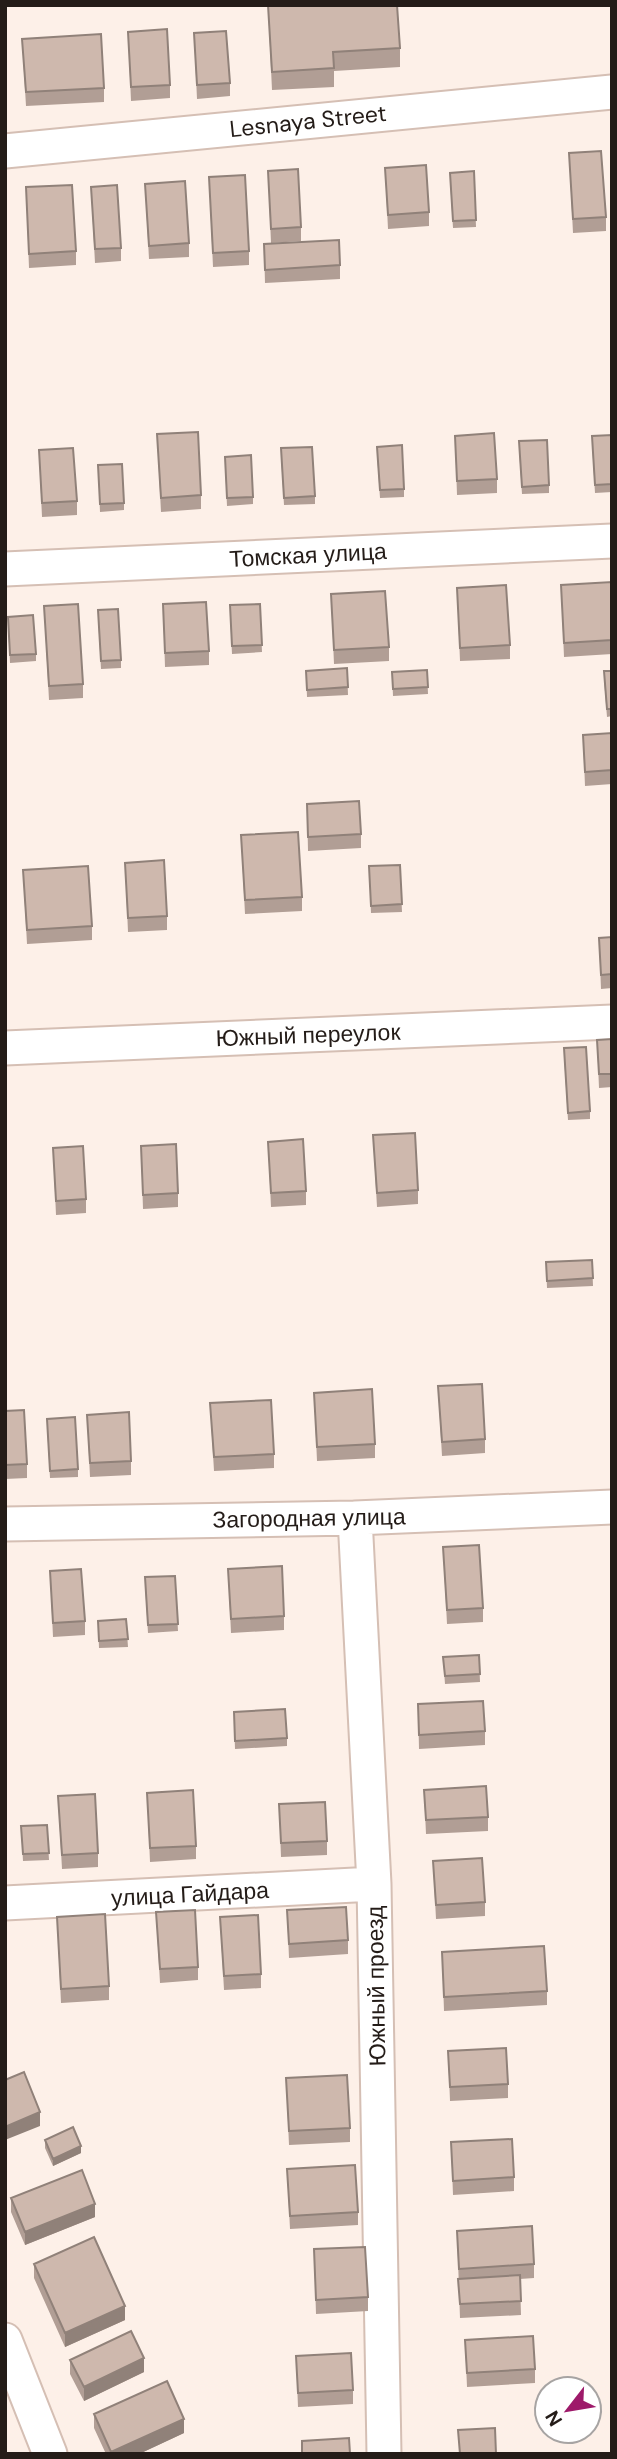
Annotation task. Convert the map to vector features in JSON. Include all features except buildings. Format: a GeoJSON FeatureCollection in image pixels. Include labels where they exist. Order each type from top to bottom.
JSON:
{"type":"FeatureCollection","features":[{"type":"Feature","properties":{"kind":"street","name":"Lesnaya Street"},"geometry":{"type":"LineString","coordinates":[[5,151],[612,92]]}},
{"type":"Feature","properties":{"kind":"street","name":"Томская улица"},"geometry":{"type":"LineString","coordinates":[[5,569],[612,541]]}},
{"type":"Feature","properties":{"kind":"street","name":"Южный переулок"},"geometry":{"type":"LineString","coordinates":[[5,1048],[612,1022]]}},
{"type":"Feature","properties":{"kind":"street","name":"Загородная улица"},"geometry":{"type":"LineString","coordinates":[[5,1524],[355,1518],[612,1507]]}},
{"type":"Feature","properties":{"kind":"street","name":"Южный проезд"},"geometry":{"type":"LineString","coordinates":[[355,1518],[374,1884],[384,2454]]}},
{"type":"Feature","properties":{"kind":"street","name":"улица Гайдара"},"geometry":{"type":"LineString","coordinates":[[5,1903],[374,1884]]}},
{"type":"Feature","properties":{"kind":"street"},"geometry":{"type":"LineString","coordinates":[[5,2340],[50,2454]]}}]}
